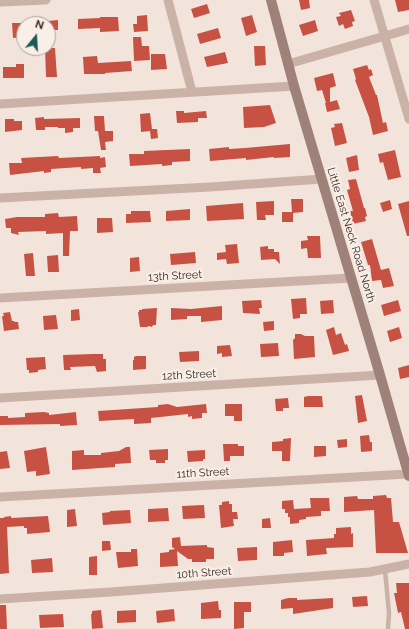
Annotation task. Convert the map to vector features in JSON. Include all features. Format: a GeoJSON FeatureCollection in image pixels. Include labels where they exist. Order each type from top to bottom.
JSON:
{"type":"FeatureCollection","features":[{"type":"Feature","properties":{"kind":"main road","name":"Little East Neck Road North"},"geometry":{"type":"LineString","coordinates":[[271,0],[294,86],[409,475]]}},
{"type":"Feature","properties":{"kind":"street"},"geometry":{"type":"LineString","coordinates":[[0,2],[46,0]]}},
{"type":"Feature","properties":{"kind":"street"},"geometry":{"type":"LineString","coordinates":[[168,0],[192,92]]}},
{"type":"Feature","properties":{"kind":"street"},"geometry":{"type":"LineString","coordinates":[[374,0],[409,119]]}},
{"type":"Feature","properties":{"kind":"street"},"geometry":{"type":"LineString","coordinates":[[288,64],[409,29]]}},
{"type":"Feature","properties":{"kind":"street"},"geometry":{"type":"LineString","coordinates":[[0,104],[294,86]]}},
{"type":"Feature","properties":{"kind":"street"},"geometry":{"type":"LineString","coordinates":[[0,198],[202,188],[322,179]]}},
{"type":"Feature","properties":{"kind":"street","name":"13th Street"},"geometry":{"type":"LineString","coordinates":[[0,298],[351,278]]}},
{"type":"Feature","properties":{"kind":"street","name":"12th Street"},"geometry":{"type":"LineString","coordinates":[[0,398],[380,375]]}},
{"type":"Feature","properties":{"kind":"street","name":"11th Street"},"geometry":{"type":"LineString","coordinates":[[0,497],[409,475]]}},
{"type":"Feature","properties":{"kind":"street","name":"10th Street"},"geometry":{"type":"LineString","coordinates":[[0,598],[111,592],[370,572],[409,564]]}},
{"type":"Feature","properties":{"kind":"lane"},"geometry":{"type":"LineString","coordinates":[[385,570],[389,613],[388,629]]}},
{"type":"Feature","properties":{"kind":"building"},"geometry":{"type":"Polygon","coordinates":[[[299,0],[309,0],[310,8],[301,10],[299,0]]]}},
{"type":"Feature","properties":{"kind":"building"},"geometry":{"type":"Polygon","coordinates":[[[395,0],[409,0],[409,10],[398,12],[395,0]]]}},
{"type":"Feature","properties":{"kind":"building"},"geometry":{"type":"Polygon","coordinates":[[[207,4],[210,13],[194,18],[191,9],[207,4]]]}},
{"type":"Feature","properties":{"kind":"building"},"geometry":{"type":"Polygon","coordinates":[[[351,10],[355,21],[352,22],[353,26],[345,29],[343,24],[339,26],[336,17],[341,16],[339,13],[351,10]]]}},
{"type":"Feature","properties":{"kind":"building"},"geometry":{"type":"Polygon","coordinates":[[[147,15],[148,31],[134,32],[133,24],[137,24],[137,16],[147,15]]]}},
{"type":"Feature","properties":{"kind":"building"},"geometry":{"type":"Polygon","coordinates":[[[252,15],[257,32],[246,36],[241,18],[252,15]]]}},
{"type":"Feature","properties":{"kind":"building"},"geometry":{"type":"Polygon","coordinates":[[[118,17],[119,31],[100,32],[100,28],[78,29],[78,19],[118,17]]]}},
{"type":"Feature","properties":{"kind":"building"},"geometry":{"type":"Polygon","coordinates":[[[56,20],[58,20],[58,30],[56,30],[56,20]]]}},
{"type":"Feature","properties":{"kind":"building"},"geometry":{"type":"Polygon","coordinates":[[[315,20],[318,31],[303,36],[299,25],[315,20]]]}},
{"type":"Feature","properties":{"kind":"building"},"geometry":{"type":"Polygon","coordinates":[[[12,23],[16,23],[16,38],[13,38],[12,23]]]}},
{"type":"Feature","properties":{"kind":"building"},"geometry":{"type":"Polygon","coordinates":[[[218,28],[221,38],[200,44],[197,34],[218,28]]]}},
{"type":"Feature","properties":{"kind":"building"},"geometry":{"type":"Polygon","coordinates":[[[133,37],[141,37],[142,46],[149,46],[150,60],[134,61],[133,37]]]}},
{"type":"Feature","properties":{"kind":"building"},"geometry":{"type":"Polygon","coordinates":[[[254,46],[265,46],[266,65],[255,66],[254,46]]]}},
{"type":"Feature","properties":{"kind":"building"},"geometry":{"type":"Polygon","coordinates":[[[225,52],[228,63],[207,67],[204,57],[225,52]]]}},
{"type":"Feature","properties":{"kind":"building"},"geometry":{"type":"Polygon","coordinates":[[[151,54],[165,54],[167,69],[151,70],[151,54]]]}},
{"type":"Feature","properties":{"kind":"building"},"geometry":{"type":"Polygon","coordinates":[[[45,56],[56,56],[57,77],[46,77],[45,56]]]}},
{"type":"Feature","properties":{"kind":"building"},"geometry":{"type":"Polygon","coordinates":[[[97,56],[98,63],[131,61],[132,71],[105,74],[84,74],[83,57],[97,56]]]}},
{"type":"Feature","properties":{"kind":"building"},"geometry":{"type":"Polygon","coordinates":[[[16,64],[24,64],[24,78],[3,78],[3,67],[16,67],[16,64]]]}},
{"type":"Feature","properties":{"kind":"building"},"geometry":{"type":"Polygon","coordinates":[[[367,65],[369,70],[371,69],[373,75],[369,77],[377,95],[383,123],[386,122],[388,131],[373,135],[369,117],[355,80],[353,69],[367,65]]]}},
{"type":"Feature","properties":{"kind":"building"},"geometry":{"type":"Polygon","coordinates":[[[333,73],[336,86],[330,88],[330,102],[337,100],[340,109],[327,112],[322,90],[317,91],[314,78],[333,73]]]}},
{"type":"Feature","properties":{"kind":"building"},"geometry":{"type":"Polygon","coordinates":[[[270,105],[276,123],[264,127],[244,128],[243,107],[270,105]]]}},
{"type":"Feature","properties":{"kind":"building"},"geometry":{"type":"Polygon","coordinates":[[[176,111],[184,111],[184,113],[206,111],[207,118],[198,118],[198,122],[177,123],[176,111]]]}},
{"type":"Feature","properties":{"kind":"building"},"geometry":{"type":"Polygon","coordinates":[[[150,113],[152,129],[157,129],[158,138],[151,139],[150,131],[141,132],[140,114],[150,113]]]}},
{"type":"Feature","properties":{"kind":"building"},"geometry":{"type":"Polygon","coordinates":[[[94,116],[104,116],[105,131],[113,131],[113,141],[105,142],[106,150],[101,150],[98,131],[95,131],[94,116]]]}},
{"type":"Feature","properties":{"kind":"building"},"geometry":{"type":"Polygon","coordinates":[[[44,117],[44,119],[80,118],[80,128],[73,128],[73,132],[65,133],[65,128],[58,127],[45,127],[45,130],[36,130],[35,118],[44,117]]]}},
{"type":"Feature","properties":{"kind":"building"},"geometry":{"type":"Polygon","coordinates":[[[5,119],[22,121],[22,130],[5,132],[5,119]]]}},
{"type":"Feature","properties":{"kind":"building"},"geometry":{"type":"Polygon","coordinates":[[[342,123],[347,143],[335,146],[331,128],[335,127],[334,124],[342,123]]]}},
{"type":"Feature","properties":{"kind":"building"},"geometry":{"type":"Polygon","coordinates":[[[290,144],[290,157],[210,161],[209,149],[229,147],[229,149],[290,144]]]}},
{"type":"Feature","properties":{"kind":"building"},"geometry":{"type":"Polygon","coordinates":[[[190,149],[190,161],[172,162],[172,165],[162,166],[162,164],[130,166],[129,154],[144,154],[144,151],[190,149]]]}},
{"type":"Feature","properties":{"kind":"building"},"geometry":{"type":"Polygon","coordinates":[[[395,150],[401,177],[388,180],[383,162],[380,163],[378,154],[395,150]]]}},
{"type":"Feature","properties":{"kind":"building"},"geometry":{"type":"Polygon","coordinates":[[[357,155],[359,170],[349,172],[346,158],[357,155]]]}},
{"type":"Feature","properties":{"kind":"building"},"geometry":{"type":"Polygon","coordinates":[[[58,156],[59,158],[105,157],[106,167],[100,168],[101,173],[93,173],[93,168],[81,169],[81,167],[51,169],[51,172],[44,173],[44,171],[10,175],[9,163],[22,163],[21,158],[58,156]]]}},
{"type":"Feature","properties":{"kind":"building"},"geometry":{"type":"Polygon","coordinates":[[[356,179],[367,216],[365,217],[366,221],[353,224],[350,211],[353,211],[347,190],[350,189],[348,180],[356,179]]]}},
{"type":"Feature","properties":{"kind":"building"},"geometry":{"type":"Polygon","coordinates":[[[291,199],[303,199],[303,212],[293,213],[293,222],[282,222],[282,212],[292,212],[291,199]]]}},
{"type":"Feature","properties":{"kind":"building"},"geometry":{"type":"Polygon","coordinates":[[[390,200],[392,209],[383,212],[380,203],[390,200]]]}},
{"type":"Feature","properties":{"kind":"building"},"geometry":{"type":"Polygon","coordinates":[[[274,201],[274,215],[265,215],[266,220],[257,220],[256,202],[274,201]]]}},
{"type":"Feature","properties":{"kind":"building"},"geometry":{"type":"Polygon","coordinates":[[[409,201],[409,236],[407,236],[398,204],[409,201]]]}},
{"type":"Feature","properties":{"kind":"building"},"geometry":{"type":"Polygon","coordinates":[[[243,203],[244,219],[207,221],[206,206],[243,203]]]}},
{"type":"Feature","properties":{"kind":"building"},"geometry":{"type":"Polygon","coordinates":[[[190,209],[190,220],[166,221],[166,211],[190,209]]]}},
{"type":"Feature","properties":{"kind":"building"},"geometry":{"type":"Polygon","coordinates":[[[131,211],[150,211],[151,222],[126,223],[126,214],[131,214],[131,211]]]}},
{"type":"Feature","properties":{"kind":"building"},"geometry":{"type":"Polygon","coordinates":[[[58,213],[59,217],[77,216],[78,231],[70,231],[69,256],[63,256],[63,233],[46,234],[46,231],[18,232],[19,235],[11,233],[11,228],[6,228],[5,219],[17,217],[45,217],[45,214],[58,213]]]}},
{"type":"Feature","properties":{"kind":"building"},"geometry":{"type":"Polygon","coordinates":[[[97,218],[112,218],[113,232],[97,233],[97,218]]]}},
{"type":"Feature","properties":{"kind":"building"},"geometry":{"type":"Polygon","coordinates":[[[307,236],[320,236],[321,258],[308,258],[307,248],[301,249],[301,241],[308,240],[307,236]]]}},
{"type":"Feature","properties":{"kind":"building"},"geometry":{"type":"Polygon","coordinates":[[[372,239],[381,270],[389,268],[394,286],[383,288],[381,280],[372,281],[370,265],[368,265],[361,242],[372,239]]]}},
{"type":"Feature","properties":{"kind":"building"},"geometry":{"type":"Polygon","coordinates":[[[237,244],[239,263],[227,264],[226,259],[217,260],[217,253],[226,252],[225,245],[237,244]]]}},
{"type":"Feature","properties":{"kind":"building"},"geometry":{"type":"Polygon","coordinates":[[[268,246],[268,249],[274,249],[274,252],[279,252],[280,264],[275,259],[261,260],[260,247],[268,246]]]}},
{"type":"Feature","properties":{"kind":"building"},"geometry":{"type":"Polygon","coordinates":[[[195,252],[196,263],[171,265],[170,254],[195,252]]]}},
{"type":"Feature","properties":{"kind":"building"},"geometry":{"type":"Polygon","coordinates":[[[33,253],[35,276],[26,276],[24,254],[33,253]]]}},
{"type":"Feature","properties":{"kind":"building"},"geometry":{"type":"Polygon","coordinates":[[[58,255],[59,272],[48,272],[47,256],[58,255]]]}},
{"type":"Feature","properties":{"kind":"building"},"geometry":{"type":"Polygon","coordinates":[[[139,257],[140,271],[130,272],[130,258],[139,257]]]}},
{"type":"Feature","properties":{"kind":"building"},"geometry":{"type":"Polygon","coordinates":[[[306,298],[307,314],[300,314],[300,318],[293,319],[291,299],[306,298]]]}},
{"type":"Feature","properties":{"kind":"building"},"geometry":{"type":"Polygon","coordinates":[[[261,300],[262,308],[259,308],[260,314],[243,313],[242,301],[261,300]]]}},
{"type":"Feature","properties":{"kind":"building"},"geometry":{"type":"Polygon","coordinates":[[[333,300],[334,313],[321,314],[320,301],[333,300]]]}},
{"type":"Feature","properties":{"kind":"building"},"geometry":{"type":"Polygon","coordinates":[[[398,300],[401,311],[384,316],[381,305],[398,300]]]}},
{"type":"Feature","properties":{"kind":"building"},"geometry":{"type":"Polygon","coordinates":[[[222,306],[222,320],[201,322],[201,316],[187,316],[187,319],[171,320],[171,308],[191,309],[222,306]]]}},
{"type":"Feature","properties":{"kind":"building"},"geometry":{"type":"Polygon","coordinates":[[[157,308],[156,325],[153,325],[152,327],[140,327],[139,310],[157,308]]]}},
{"type":"Feature","properties":{"kind":"building"},"geometry":{"type":"Polygon","coordinates":[[[79,309],[80,320],[71,321],[71,310],[79,309]]]}},
{"type":"Feature","properties":{"kind":"building"},"geometry":{"type":"Polygon","coordinates":[[[10,312],[12,321],[18,322],[19,329],[4,331],[2,316],[4,316],[3,313],[10,312]]]}},
{"type":"Feature","properties":{"kind":"building"},"geometry":{"type":"Polygon","coordinates":[[[56,315],[58,329],[44,330],[43,316],[56,315]]]}},
{"type":"Feature","properties":{"kind":"building"},"geometry":{"type":"Polygon","coordinates":[[[274,321],[274,330],[264,331],[263,322],[274,321]]]}},
{"type":"Feature","properties":{"kind":"building"},"geometry":{"type":"Polygon","coordinates":[[[334,327],[336,335],[341,333],[345,345],[347,344],[349,351],[333,355],[326,330],[334,327]]]}},
{"type":"Feature","properties":{"kind":"building"},"geometry":{"type":"Polygon","coordinates":[[[399,327],[402,338],[390,342],[387,331],[399,327]]]}},
{"type":"Feature","properties":{"kind":"building"},"geometry":{"type":"Polygon","coordinates":[[[295,334],[314,336],[315,357],[294,359],[293,340],[295,338],[295,334]]]}},
{"type":"Feature","properties":{"kind":"building"},"geometry":{"type":"Polygon","coordinates":[[[278,343],[279,356],[261,357],[260,344],[278,343]]]}},
{"type":"Feature","properties":{"kind":"building"},"geometry":{"type":"Polygon","coordinates":[[[230,345],[232,356],[222,357],[222,353],[217,354],[217,346],[230,345]]]}},
{"type":"Feature","properties":{"kind":"building"},"geometry":{"type":"Polygon","coordinates":[[[199,351],[199,361],[180,362],[179,352],[199,351]]]}},
{"type":"Feature","properties":{"kind":"building"},"geometry":{"type":"Polygon","coordinates":[[[103,354],[103,359],[106,359],[106,371],[97,372],[95,366],[70,367],[71,370],[64,370],[63,355],[103,354]]]}},
{"type":"Feature","properties":{"kind":"building"},"geometry":{"type":"Polygon","coordinates":[[[136,356],[146,356],[146,369],[133,370],[133,360],[136,356]]]}},
{"type":"Feature","properties":{"kind":"building"},"geometry":{"type":"Polygon","coordinates":[[[45,357],[46,369],[29,373],[29,370],[27,370],[26,358],[45,357]]]}},
{"type":"Feature","properties":{"kind":"building"},"geometry":{"type":"Polygon","coordinates":[[[409,365],[409,377],[400,379],[398,368],[409,365]]]}},
{"type":"Feature","properties":{"kind":"building"},"geometry":{"type":"Polygon","coordinates":[[[362,395],[367,421],[358,423],[355,396],[362,395]]]}},
{"type":"Feature","properties":{"kind":"building"},"geometry":{"type":"Polygon","coordinates":[[[322,396],[323,407],[304,407],[304,397],[322,396]]]}},
{"type":"Feature","properties":{"kind":"building"},"geometry":{"type":"Polygon","coordinates":[[[288,398],[289,408],[283,408],[283,411],[276,411],[275,399],[288,398]]]}},
{"type":"Feature","properties":{"kind":"building"},"geometry":{"type":"Polygon","coordinates":[[[168,404],[177,407],[206,404],[207,413],[202,413],[202,418],[192,419],[192,416],[188,417],[188,414],[151,418],[151,423],[134,424],[134,419],[99,421],[98,411],[158,407],[158,405],[168,404]]]}},
{"type":"Feature","properties":{"kind":"building"},"geometry":{"type":"Polygon","coordinates":[[[225,404],[242,404],[242,421],[234,421],[234,416],[225,416],[225,404]]]}},
{"type":"Feature","properties":{"kind":"building"},"geometry":{"type":"Polygon","coordinates":[[[76,412],[77,425],[0,425],[0,416],[8,416],[8,418],[25,417],[25,413],[49,413],[49,415],[76,412]]]}},
{"type":"Feature","properties":{"kind":"building"},"geometry":{"type":"Polygon","coordinates":[[[369,435],[370,442],[372,442],[372,451],[361,452],[360,436],[369,435]]]}},
{"type":"Feature","properties":{"kind":"building"},"geometry":{"type":"Polygon","coordinates":[[[291,438],[290,461],[282,461],[282,451],[272,451],[272,442],[283,441],[283,439],[291,438]]]}},
{"type":"Feature","properties":{"kind":"building"},"geometry":{"type":"Polygon","coordinates":[[[347,439],[347,447],[338,448],[337,440],[347,439]]]}},
{"type":"Feature","properties":{"kind":"building"},"geometry":{"type":"Polygon","coordinates":[[[223,444],[238,444],[238,446],[244,446],[244,456],[230,456],[230,461],[224,461],[223,444]]]}},
{"type":"Feature","properties":{"kind":"building"},"geometry":{"type":"Polygon","coordinates":[[[314,446],[326,446],[326,456],[314,457],[314,446]]]}},
{"type":"Feature","properties":{"kind":"building"},"geometry":{"type":"Polygon","coordinates":[[[46,447],[50,474],[36,476],[36,471],[27,472],[24,451],[46,447]]]}},
{"type":"Feature","properties":{"kind":"building"},"geometry":{"type":"Polygon","coordinates":[[[126,447],[130,447],[131,463],[115,464],[115,467],[72,470],[72,451],[84,450],[84,455],[101,455],[101,453],[119,451],[126,447]]]}},
{"type":"Feature","properties":{"kind":"building"},"geometry":{"type":"Polygon","coordinates":[[[168,449],[168,460],[165,460],[165,463],[156,463],[156,460],[150,460],[149,450],[168,449]]]}},
{"type":"Feature","properties":{"kind":"building"},"geometry":{"type":"Polygon","coordinates":[[[205,450],[205,459],[203,459],[203,461],[188,462],[187,451],[205,450]]]}},
{"type":"Feature","properties":{"kind":"building"},"geometry":{"type":"Polygon","coordinates":[[[7,451],[10,468],[0,469],[0,452],[7,451]]]}},
{"type":"Feature","properties":{"kind":"building"},"geometry":{"type":"Polygon","coordinates":[[[386,495],[387,498],[391,498],[393,522],[399,522],[408,553],[376,553],[374,510],[344,512],[344,497],[357,496],[358,499],[373,499],[373,496],[386,495]]]}},
{"type":"Feature","properties":{"kind":"building"},"geometry":{"type":"Polygon","coordinates":[[[310,498],[329,498],[330,511],[321,511],[321,516],[306,517],[306,519],[299,520],[299,523],[290,524],[290,517],[288,517],[288,513],[285,513],[285,509],[282,509],[282,501],[293,500],[294,509],[311,508],[310,498]]]}},
{"type":"Feature","properties":{"kind":"building"},"geometry":{"type":"Polygon","coordinates":[[[229,501],[229,504],[232,504],[232,512],[237,512],[238,519],[233,519],[234,526],[221,528],[219,505],[222,505],[222,502],[229,501]]]}},
{"type":"Feature","properties":{"kind":"building"},"geometry":{"type":"Polygon","coordinates":[[[204,505],[205,518],[183,519],[182,506],[204,505]]]}},
{"type":"Feature","properties":{"kind":"building"},"geometry":{"type":"Polygon","coordinates":[[[168,508],[169,521],[148,522],[148,509],[168,508]]]}},
{"type":"Feature","properties":{"kind":"building"},"geometry":{"type":"Polygon","coordinates":[[[75,509],[77,526],[67,527],[67,510],[75,509]]]}},
{"type":"Feature","properties":{"kind":"building"},"geometry":{"type":"Polygon","coordinates":[[[130,510],[131,523],[103,525],[102,513],[130,510]]]}},
{"type":"Feature","properties":{"kind":"building"},"geometry":{"type":"Polygon","coordinates":[[[11,516],[11,518],[48,516],[50,532],[27,534],[27,528],[24,528],[24,526],[7,527],[9,573],[0,574],[0,518],[11,516]]]}},
{"type":"Feature","properties":{"kind":"building"},"geometry":{"type":"Polygon","coordinates":[[[270,518],[271,528],[262,528],[262,519],[270,518]]]}},
{"type":"Feature","properties":{"kind":"building"},"geometry":{"type":"Polygon","coordinates":[[[351,527],[351,534],[353,533],[353,547],[326,548],[327,554],[307,556],[306,540],[334,538],[336,528],[351,527]]]}},
{"type":"Feature","properties":{"kind":"building"},"geometry":{"type":"Polygon","coordinates":[[[180,537],[181,546],[207,545],[207,547],[214,548],[214,559],[206,559],[206,562],[192,562],[192,559],[188,559],[177,551],[178,566],[160,567],[160,553],[169,552],[169,550],[175,549],[172,547],[172,538],[180,537]]]}},
{"type":"Feature","properties":{"kind":"building"},"geometry":{"type":"Polygon","coordinates":[[[292,540],[293,552],[284,553],[284,556],[273,556],[273,542],[292,540]]]}},
{"type":"Feature","properties":{"kind":"building"},"geometry":{"type":"Polygon","coordinates":[[[102,541],[110,541],[111,550],[102,551],[102,541]]]}},
{"type":"Feature","properties":{"kind":"building"},"geometry":{"type":"Polygon","coordinates":[[[257,547],[257,560],[238,561],[237,548],[257,547]]]}},
{"type":"Feature","properties":{"kind":"building"},"geometry":{"type":"Polygon","coordinates":[[[131,549],[137,549],[138,566],[118,568],[116,552],[131,552],[131,549]]]}},
{"type":"Feature","properties":{"kind":"building"},"geometry":{"type":"Polygon","coordinates":[[[97,556],[97,575],[89,575],[89,557],[97,556]]]}},
{"type":"Feature","properties":{"kind":"building"},"geometry":{"type":"Polygon","coordinates":[[[52,558],[53,572],[32,573],[31,560],[52,558]]]}},
{"type":"Feature","properties":{"kind":"building"},"geometry":{"type":"Polygon","coordinates":[[[396,583],[409,583],[409,629],[405,629],[401,612],[398,613],[394,593],[397,593],[396,583]]]}},
{"type":"Feature","properties":{"kind":"building"},"geometry":{"type":"Polygon","coordinates":[[[367,596],[368,606],[353,607],[352,597],[367,596]]]}},
{"type":"Feature","properties":{"kind":"building"},"geometry":{"type":"Polygon","coordinates":[[[297,598],[297,600],[333,598],[333,608],[293,614],[293,608],[281,609],[281,600],[297,598]]]}},
{"type":"Feature","properties":{"kind":"building"},"geometry":{"type":"Polygon","coordinates":[[[218,601],[219,610],[221,610],[221,618],[201,619],[201,603],[218,601]]]}},
{"type":"Feature","properties":{"kind":"building"},"geometry":{"type":"Polygon","coordinates":[[[234,602],[251,602],[251,612],[244,612],[244,628],[234,629],[234,602]]]}},
{"type":"Feature","properties":{"kind":"building"},"geometry":{"type":"Polygon","coordinates":[[[0,605],[6,605],[7,629],[0,629],[0,605]]]}},
{"type":"Feature","properties":{"kind":"building"},"geometry":{"type":"Polygon","coordinates":[[[174,609],[175,621],[157,623],[156,611],[174,609]]]}},
{"type":"Feature","properties":{"kind":"building"},"geometry":{"type":"Polygon","coordinates":[[[101,610],[103,628],[92,629],[92,611],[101,610]]]}},
{"type":"Feature","properties":{"kind":"building"},"geometry":{"type":"Polygon","coordinates":[[[136,610],[136,622],[117,623],[117,611],[136,610]]]}},
{"type":"Feature","properties":{"kind":"building"},"geometry":{"type":"Polygon","coordinates":[[[63,614],[64,627],[40,628],[39,615],[63,614]]]}}]}
